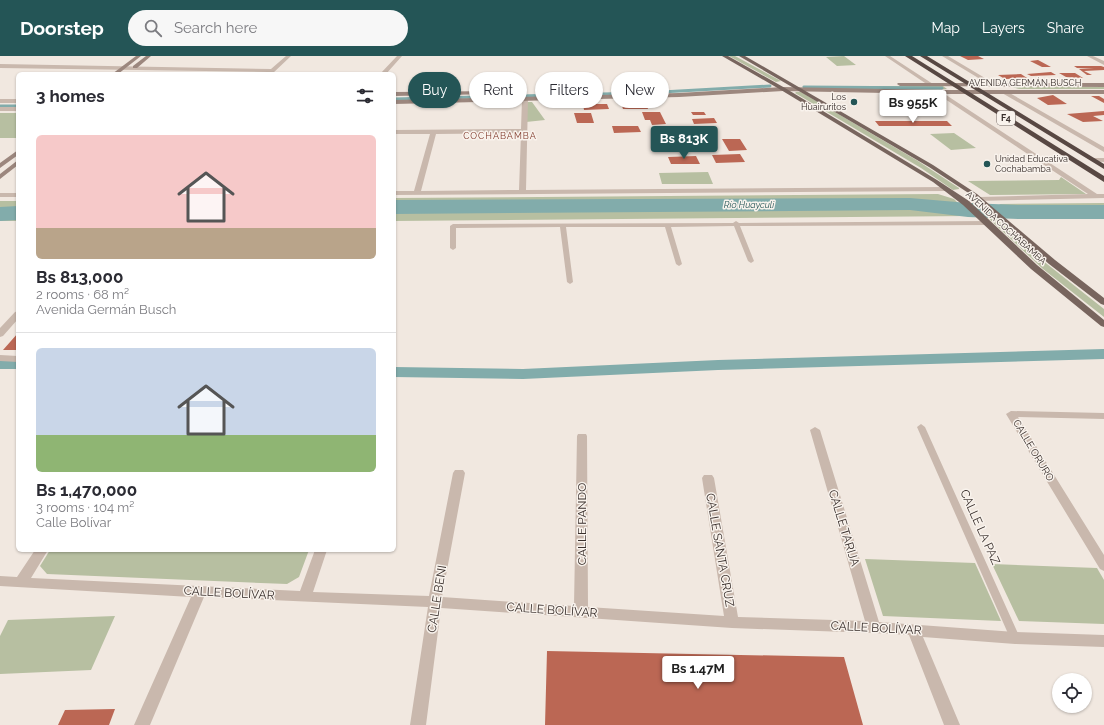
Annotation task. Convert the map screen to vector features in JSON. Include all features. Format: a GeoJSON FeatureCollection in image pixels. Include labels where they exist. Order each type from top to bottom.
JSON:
{"type":"FeatureCollection","features":[{"type":"Feature","properties":{"kind":"highway","name":"F4"},"geometry":{"type":"LineString","coordinates":[[908,56],[1104,180]]}},
{"type":"Feature","properties":{"kind":"highway","name":"F4"},"geometry":{"type":"LineString","coordinates":[[923,56],[1104,166]]}},
{"type":"Feature","properties":{"kind":"main road","name":"AVENIDA COCHABAMBA"},"geometry":{"type":"LineString","coordinates":[[724,56],[784,89],[916,169],[956,196],[1034,268],[1104,324]]}},
{"type":"Feature","properties":{"kind":"main road","name":"AVENIDA COCHABAMBA"},"geometry":{"type":"LineString","coordinates":[[741,56],[792,84],[931,166],[977,197],[1052,262],[1104,302]]}},
{"type":"Feature","properties":{"kind":"main road"},"geometry":{"type":"LineString","coordinates":[[956,196],[977,197]]}},
{"type":"Feature","properties":{"kind":"street"},"geometry":{"type":"LineString","coordinates":[[118,72],[139,56]]}},
{"type":"Feature","properties":{"kind":"street"},"geometry":{"type":"LineString","coordinates":[[128,72],[149,56]]}},
{"type":"Feature","properties":{"kind":"street"},"geometry":{"type":"LineString","coordinates":[[271,72],[288,56]]}},
{"type":"Feature","properties":{"kind":"street"},"geometry":{"type":"LineString","coordinates":[[385,72],[400,56]]}},
{"type":"Feature","properties":{"kind":"street"},"geometry":{"type":"LineString","coordinates":[[887,56],[930,84]]}},
{"type":"Feature","properties":{"kind":"street"},"geometry":{"type":"LineString","coordinates":[[944,56],[992,84]]}},
{"type":"Feature","properties":{"kind":"street"},"geometry":{"type":"LineString","coordinates":[[1089,56],[1104,63]]}},
{"type":"Feature","properties":{"kind":"street"},"geometry":{"type":"LineString","coordinates":[[0,66],[236,72]]}},
{"type":"Feature","properties":{"kind":"street"},"geometry":{"type":"LineString","coordinates":[[669,89],[792,84],[876,84]]}},
{"type":"Feature","properties":{"kind":"street","name":"AVENIDA GERMÁN BUSCH"},"geometry":{"type":"LineString","coordinates":[[891,84],[1104,84]]}},
{"type":"Feature","properties":{"kind":"street"},"geometry":{"type":"LineString","coordinates":[[1001,84],[1012,91]]}},
{"type":"Feature","properties":{"kind":"street","name":"AVENIDA GERMÁN BUSCH"},"geometry":{"type":"LineString","coordinates":[[527,98],[679,95],[784,89],[938,92],[1104,92]]}},
{"type":"Feature","properties":{"kind":"street"},"geometry":{"type":"LineString","coordinates":[[938,92],[1094,196]]}},
{"type":"Feature","properties":{"kind":"street"},"geometry":{"type":"LineString","coordinates":[[1004,92],[1104,150]]}},
{"type":"Feature","properties":{"kind":"street"},"geometry":{"type":"LineString","coordinates":[[396,94],[469,93]]}},
{"type":"Feature","properties":{"kind":"street","name":"AVENIDA GERMÁN BUSCH"},"geometry":{"type":"LineString","coordinates":[[396,102],[469,100]]}},
{"type":"Feature","properties":{"kind":"street"},"geometry":{"type":"LineString","coordinates":[[0,101],[16,101]]}},
{"type":"Feature","properties":{"kind":"street"},"geometry":{"type":"LineString","coordinates":[[522,192],[525,108]]}},
{"type":"Feature","properties":{"kind":"street"},"geometry":{"type":"LineString","coordinates":[[0,109],[16,109]]}},
{"type":"Feature","properties":{"kind":"street"},"geometry":{"type":"LineString","coordinates":[[396,132],[524,131]]}},
{"type":"Feature","properties":{"kind":"street"},"geometry":{"type":"LineString","coordinates":[[417,193],[433,132]]}},
{"type":"Feature","properties":{"kind":"street"},"geometry":{"type":"LineString","coordinates":[[0,166],[16,154]]}},
{"type":"Feature","properties":{"kind":"street"},"geometry":{"type":"LineString","coordinates":[[1094,160],[1104,160]]}},
{"type":"Feature","properties":{"kind":"street"},"geometry":{"type":"LineString","coordinates":[[0,177],[16,164]]}},
{"type":"Feature","properties":{"kind":"street"},"geometry":{"type":"LineString","coordinates":[[396,193],[946,189]]}},
{"type":"Feature","properties":{"kind":"street"},"geometry":{"type":"LineString","coordinates":[[0,195],[16,195]]}},
{"type":"Feature","properties":{"kind":"street"},"geometry":{"type":"LineString","coordinates":[[977,197],[1104,196]]}},
{"type":"Feature","properties":{"kind":"street"},"geometry":{"type":"LineString","coordinates":[[0,334],[16,316]]}},
{"type":"Feature","properties":{"kind":"street"},"geometry":{"type":"LineString","coordinates":[[0,358],[16,359]]}},
{"type":"Feature","properties":{"kind":"street","name":"CALLE ORURO"},"geometry":{"type":"LineString","coordinates":[[1104,416],[1012,414],[1104,566]]}},
{"type":"Feature","properties":{"kind":"street","name":"CALLE TARIJA"},"geometry":{"type":"LineString","coordinates":[[815,430],[874,627]]}},
{"type":"Feature","properties":{"kind":"street","name":"CALLE PANDO"},"geometry":{"type":"LineString","coordinates":[[582,436],[582,613]]}},
{"type":"Feature","properties":{"kind":"street","name":"CALLE BENI"},"geometry":{"type":"LineString","coordinates":[[418,725],[435,602],[459,473]]}},
{"type":"Feature","properties":{"kind":"street","name":"CALLE SANTA CRUZ"},"geometry":{"type":"LineString","coordinates":[[708,478],[732,622]]}},
{"type":"Feature","properties":{"kind":"street"},"geometry":{"type":"LineString","coordinates":[[21,582],[41,552]]}},
{"type":"Feature","properties":{"kind":"street"},"geometry":{"type":"LineString","coordinates":[[305,596],[320,552]]}},
{"type":"Feature","properties":{"kind":"street","name":"CALLE BOLÍVAR"},"geometry":{"type":"LineString","coordinates":[[0,581],[200,592],[435,602],[732,622],[874,627],[1016,638],[1104,641]]}},
{"type":"Feature","properties":{"kind":"street"},"geometry":{"type":"LineString","coordinates":[[142,725],[200,592]]}},
{"type":"Feature","properties":{"kind":"street"},"geometry":{"type":"LineString","coordinates":[[914,630],[952,725]]}},
{"type":"Feature","properties":{"kind":"lane"},"geometry":{"type":"LineString","coordinates":[[453,248],[453,226],[736,223],[987,223]]}},
{"type":"Feature","properties":{"kind":"lane"},"geometry":{"type":"LineString","coordinates":[[736,223],[751,261]]}},
{"type":"Feature","properties":{"kind":"lane"},"geometry":{"type":"LineString","coordinates":[[667,224],[679,264]]}},
{"type":"Feature","properties":{"kind":"lane"},"geometry":{"type":"LineString","coordinates":[[563,225],[570,282]]}},
{"type":"Feature","properties":{"kind":"lane","name":"CALLE LA PAZ"},"geometry":{"type":"LineString","coordinates":[[920,427],[1016,638]]}},
{"type":"Feature","properties":{"kind":"green space"},"geometry":{"type":"Polygon","coordinates":[[[729,56],[735,56],[781,81],[776,82],[729,56]]]}},
{"type":"Feature","properties":{"kind":"green space"},"geometry":{"type":"Polygon","coordinates":[[[844,56],[856,65],[837,66],[826,57],[844,56]]]}},
{"type":"Feature","properties":{"kind":"green space"},"geometry":{"type":"Polygon","coordinates":[[[802,86],[943,86],[947,89],[807,89],[802,86]]]}},
{"type":"Feature","properties":{"kind":"green space"},"geometry":{"type":"Polygon","coordinates":[[[1012,87],[1104,87],[1104,89],[1019,89],[1012,87]]]}},
{"type":"Feature","properties":{"kind":"green space"},"geometry":{"type":"Polygon","coordinates":[[[801,92],[918,161],[959,189],[953,190],[921,168],[795,93],[801,92]]]}},
{"type":"Feature","properties":{"kind":"green space"},"geometry":{"type":"Polygon","coordinates":[[[527,102],[532,102],[545,120],[526,122],[527,102]]]}},
{"type":"Feature","properties":{"kind":"green space"},"geometry":{"type":"Polygon","coordinates":[[[0,113],[16,113],[16,138],[0,138],[0,113]]]}},
{"type":"Feature","properties":{"kind":"green space"},"geometry":{"type":"Polygon","coordinates":[[[954,133],[976,148],[951,150],[930,134],[954,133]]]}},
{"type":"Feature","properties":{"kind":"green space"},"geometry":{"type":"Polygon","coordinates":[[[708,172],[713,184],[662,184],[659,173],[708,172]]]}},
{"type":"Feature","properties":{"kind":"green space"},"geometry":{"type":"Polygon","coordinates":[[[1061,177],[1086,194],[990,195],[968,181],[1059,180],[1061,177]]]}},
{"type":"Feature","properties":{"kind":"green space"},"geometry":{"type":"Polygon","coordinates":[[[938,194],[954,199],[971,216],[396,221],[396,198],[938,194]]]}},
{"type":"Feature","properties":{"kind":"green space"},"geometry":{"type":"Polygon","coordinates":[[[0,201],[16,201],[16,221],[0,221],[0,201]]]}},
{"type":"Feature","properties":{"kind":"green space"},"geometry":{"type":"Polygon","coordinates":[[[977,202],[1047,264],[1104,309],[1104,317],[1043,269],[972,203],[977,202]]]}},
{"type":"Feature","properties":{"kind":"green space"},"geometry":{"type":"Polygon","coordinates":[[[1104,203],[1104,216],[1015,216],[999,204],[1104,203]]]}},
{"type":"Feature","properties":{"kind":"green space"},"geometry":{"type":"Polygon","coordinates":[[[49,552],[308,552],[299,577],[287,584],[47,574],[40,566],[49,552]]]}},
{"type":"Feature","properties":{"kind":"green space"},"geometry":{"type":"Polygon","coordinates":[[[865,559],[975,563],[1001,621],[883,616],[865,559]]]}},
{"type":"Feature","properties":{"kind":"green space"},"geometry":{"type":"Polygon","coordinates":[[[992,564],[1097,568],[1104,580],[1104,624],[1019,621],[992,564]]]}},
{"type":"Feature","properties":{"kind":"green space"},"geometry":{"type":"Polygon","coordinates":[[[115,616],[91,670],[0,674],[0,636],[8,620],[115,616]]]}},
{"type":"Feature","properties":{"kind":"building"},"geometry":{"type":"Polygon","coordinates":[[[960,56],[978,56],[984,59],[968,60],[960,56]]]}},
{"type":"Feature","properties":{"kind":"building"},"geometry":{"type":"Polygon","coordinates":[[[1038,60],[1051,67],[1042,67],[1030,61],[1038,60]]]}},
{"type":"Feature","properties":{"kind":"building"},"geometry":{"type":"Polygon","coordinates":[[[1074,66],[1101,66],[1104,67],[1104,70],[1084,71],[1092,75],[1087,75],[1079,69],[1094,69],[1077,68],[1074,66]]]}},
{"type":"Feature","properties":{"kind":"building"},"geometry":{"type":"Polygon","coordinates":[[[1051,72],[1056,75],[1031,76],[1027,74],[1051,72]]]}},
{"type":"Feature","properties":{"kind":"building"},"geometry":{"type":"Polygon","coordinates":[[[1059,73],[1075,73],[1083,78],[1066,77],[1059,73]]]}},
{"type":"Feature","properties":{"kind":"building"},"geometry":{"type":"Polygon","coordinates":[[[1021,74],[1027,78],[1005,79],[998,75],[1021,74]]]}},
{"type":"Feature","properties":{"kind":"building"},"geometry":{"type":"Polygon","coordinates":[[[1053,95],[1067,104],[1048,105],[1037,98],[1053,95]]]}},
{"type":"Feature","properties":{"kind":"building"},"geometry":{"type":"Polygon","coordinates":[[[1091,96],[1099,96],[1104,99],[1104,103],[1091,96]]]}},
{"type":"Feature","properties":{"kind":"building"},"geometry":{"type":"Polygon","coordinates":[[[603,104],[607,104],[609,109],[584,110],[584,108],[603,108],[603,104]]]}},
{"type":"Feature","properties":{"kind":"building"},"geometry":{"type":"Polygon","coordinates":[[[623,108],[648,109],[623,109],[623,108]]]}},
{"type":"Feature","properties":{"kind":"building"},"geometry":{"type":"Polygon","coordinates":[[[1104,111],[1104,115],[1093,116],[1103,121],[1083,122],[1067,114],[1104,111]]]}},
{"type":"Feature","properties":{"kind":"building"},"geometry":{"type":"Polygon","coordinates":[[[642,112],[660,112],[666,124],[652,125],[650,120],[645,120],[642,112]]]}},
{"type":"Feature","properties":{"kind":"building"},"geometry":{"type":"Polygon","coordinates":[[[691,112],[704,112],[706,115],[693,115],[691,112]]]}},
{"type":"Feature","properties":{"kind":"building"},"geometry":{"type":"Polygon","coordinates":[[[574,113],[591,113],[594,123],[577,123],[574,113]]]}},
{"type":"Feature","properties":{"kind":"building"},"geometry":{"type":"Polygon","coordinates":[[[714,118],[717,123],[694,124],[692,119],[714,118]]]}},
{"type":"Feature","properties":{"kind":"building"},"geometry":{"type":"Polygon","coordinates":[[[875,121],[947,121],[952,126],[879,126],[875,121]]]}},
{"type":"Feature","properties":{"kind":"building"},"geometry":{"type":"Polygon","coordinates":[[[612,126],[638,126],[641,132],[614,133],[612,126]]]}},
{"type":"Feature","properties":{"kind":"building"},"geometry":{"type":"Polygon","coordinates":[[[708,129],[711,136],[675,137],[672,130],[708,129]]]}},
{"type":"Feature","properties":{"kind":"building"},"geometry":{"type":"Polygon","coordinates":[[[722,139],[740,139],[747,150],[729,151],[722,139]]]}},
{"type":"Feature","properties":{"kind":"building"},"geometry":{"type":"Polygon","coordinates":[[[740,154],[745,162],[716,163],[712,155],[740,154]]]}},
{"type":"Feature","properties":{"kind":"building"},"geometry":{"type":"Polygon","coordinates":[[[696,156],[700,164],[671,164],[668,157],[696,156]]]}},
{"type":"Feature","properties":{"kind":"building"},"geometry":{"type":"Polygon","coordinates":[[[16,335],[16,350],[3,350],[16,335]]]}},
{"type":"Feature","properties":{"kind":"building"},"geometry":{"type":"Polygon","coordinates":[[[547,651],[844,657],[863,725],[545,725],[547,651]]]}},
{"type":"Feature","properties":{"kind":"building"},"geometry":{"type":"Polygon","coordinates":[[[115,709],[109,725],[58,725],[65,710],[115,709]]]}},
{"type":"Feature","properties":{"kind":"waterway"},"geometry":{"type":"LineString","coordinates":[[396,99],[644,93],[770,86]]}},
{"type":"Feature","properties":{"kind":"waterway"},"geometry":{"type":"LineString","coordinates":[[804,87],[942,88]]}},
{"type":"Feature","properties":{"kind":"waterway"},"geometry":{"type":"LineString","coordinates":[[0,106],[16,106]]}},
{"type":"Feature","properties":{"kind":"waterway","name":"Río Huayculi"},"geometry":{"type":"LineString","coordinates":[[396,207],[910,204],[968,210],[1019,212],[1104,212]]}},
{"type":"Feature","properties":{"kind":"waterway","name":"Río Huayculi"},"geometry":{"type":"LineString","coordinates":[[0,214],[16,213]]}},
{"type":"Feature","properties":{"kind":"waterway"},"geometry":{"type":"LineString","coordinates":[[396,372],[523,374],[718,365],[1104,354]]}},
{"type":"Feature","properties":{"kind":"waterway"},"geometry":{"type":"LineString","coordinates":[[0,364],[16,364]]}},
{"type":"Feature","properties":{"kind":"place","name":"Los Huairuritos"},"geometry":{"type":"Point","coordinates":[854,102]}},
{"type":"Feature","properties":{"kind":"place","name":"Unidad Educativa Cochabamba"},"geometry":{"type":"Point","coordinates":[987,164]}},
{"type":"Feature","properties":{"kind":"district","name":"COCHABAMBA"},"geometry":{"type":"Point","coordinates":[500,136]}}]}
